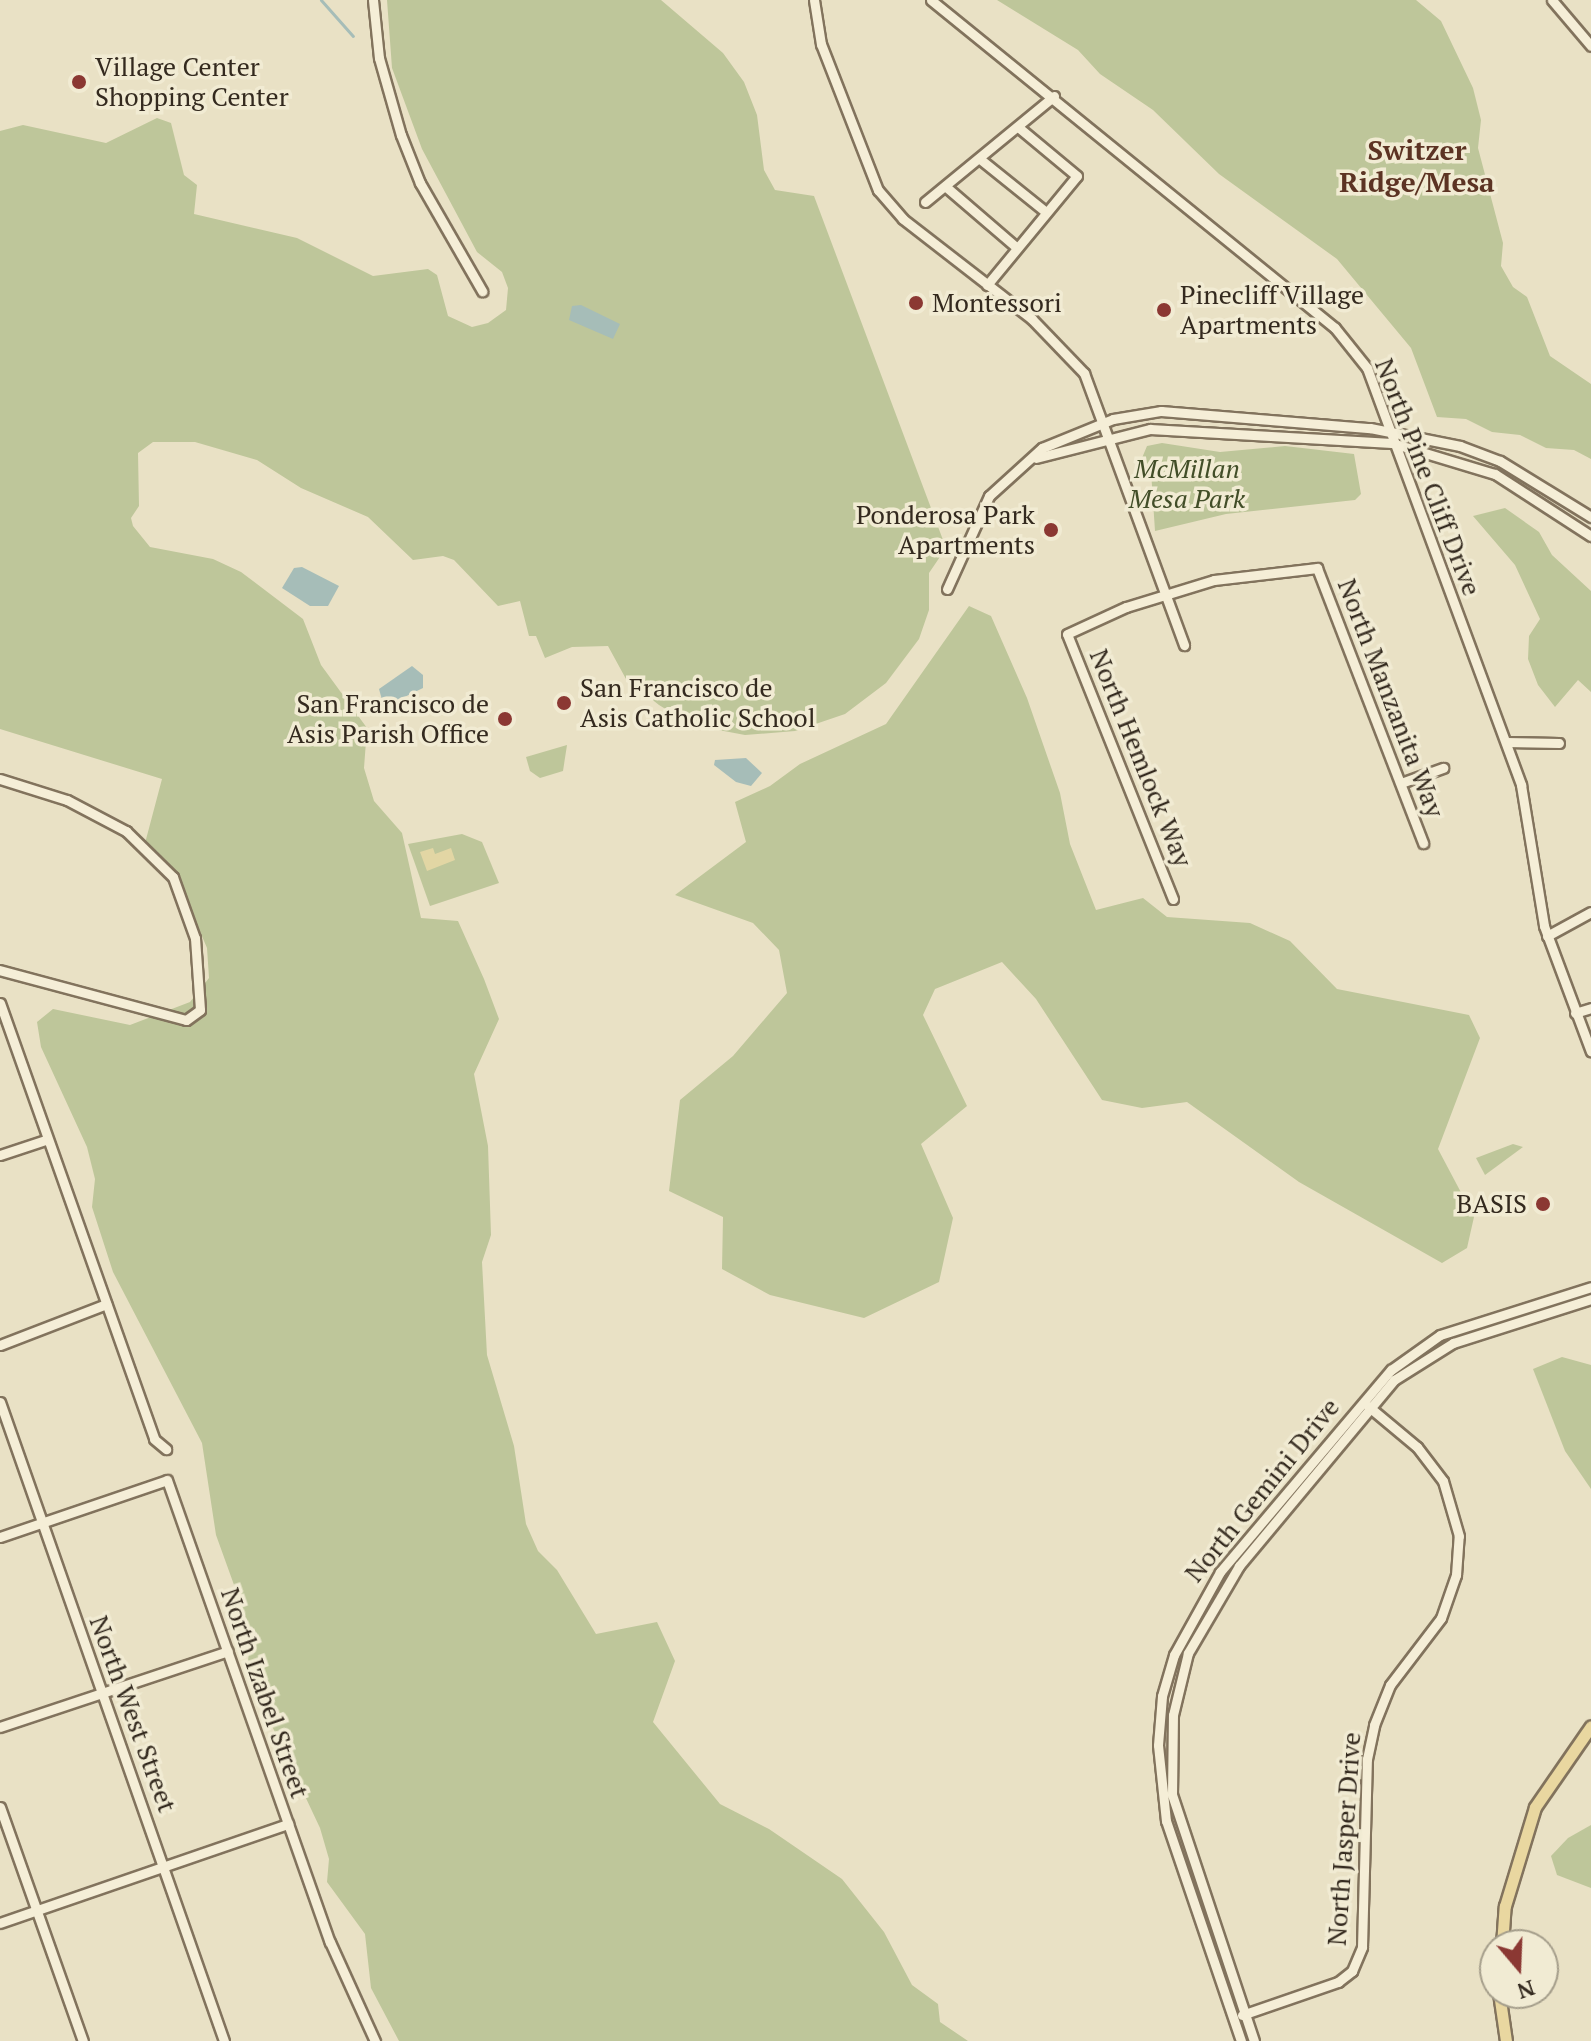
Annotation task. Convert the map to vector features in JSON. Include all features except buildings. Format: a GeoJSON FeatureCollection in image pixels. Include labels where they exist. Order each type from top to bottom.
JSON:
{"type":"FeatureCollection","features":[{"type":"Feature","properties":{"kind":"main road"},"geometry":{"type":"LineString","coordinates":[[1503,1929],[1505,1906],[1535,1807],[1591,1726]]}},
{"type":"Feature","properties":{"kind":"main road"},"geometry":{"type":"LineString","coordinates":[[1501,2009],[1506,2041]]}},
{"type":"Feature","properties":{"kind":"street"},"geometry":{"type":"LineString","coordinates":[[373,0],[379,58],[401,135],[427,195],[482,291]]}},
{"type":"Feature","properties":{"kind":"street"},"geometry":{"type":"LineString","coordinates":[[814,0],[821,44],[878,190],[903,219],[1070,355],[1084,373],[1100,424],[1184,645]]}},
{"type":"Feature","properties":{"kind":"street","name":"North Pine Cliff Drive"},"geometry":{"type":"LineString","coordinates":[[931,0],[1054,96],[1335,328],[1367,368],[1392,443],[1506,742],[1530,818],[1547,936],[1591,1052]]}},
{"type":"Feature","properties":{"kind":"street"},"geometry":{"type":"LineString","coordinates":[[1552,0],[1591,46]]}},
{"type":"Feature","properties":{"kind":"street"},"geometry":{"type":"LineString","coordinates":[[925,202],[1054,96]]}},
{"type":"Feature","properties":{"kind":"street"},"geometry":{"type":"LineString","coordinates":[[987,285],[1077,176],[1018,127]]}},
{"type":"Feature","properties":{"kind":"street"},"geometry":{"type":"LineString","coordinates":[[980,159],[1046,212]]}},
{"type":"Feature","properties":{"kind":"street"},"geometry":{"type":"LineString","coordinates":[[945,186],[1017,248]]}},
{"type":"Feature","properties":{"kind":"street"},"geometry":{"type":"LineString","coordinates":[[947,589],[989,496],[1051,443],[1100,424],[1161,411],[1388,430],[1476,450],[1505,464],[1591,517]]}},
{"type":"Feature","properties":{"kind":"street"},"geometry":{"type":"LineString","coordinates":[[1227,430],[1228,417]]}},
{"type":"Feature","properties":{"kind":"street"},"geometry":{"type":"LineString","coordinates":[[1036,458],[1105,437],[1150,429],[1227,430],[1392,443],[1499,477],[1591,536]]}},
{"type":"Feature","properties":{"kind":"street"},"geometry":{"type":"LineString","coordinates":[[1499,477],[1505,464]]}},
{"type":"Feature","properties":{"kind":"street","name":"North Manzanita Way"},"geometry":{"type":"LineString","coordinates":[[1165,593],[1214,580],[1317,568],[1423,843]]}},
{"type":"Feature","properties":{"kind":"street","name":"North Hemlock Way"},"geometry":{"type":"LineString","coordinates":[[1165,593],[1067,634],[1173,899]]}},
{"type":"Feature","properties":{"kind":"street"},"geometry":{"type":"LineString","coordinates":[[1506,742],[1559,743]]}},
{"type":"Feature","properties":{"kind":"street"},"geometry":{"type":"LineString","coordinates":[[1401,783],[1443,768]]}},
{"type":"Feature","properties":{"kind":"street"},"geometry":{"type":"LineString","coordinates":[[0,779],[67,800],[144,847],[181,889],[201,975],[200,1010],[186,1020],[0,970]]}},
{"type":"Feature","properties":{"kind":"street"},"geometry":{"type":"LineString","coordinates":[[1547,936],[1591,912]]}},
{"type":"Feature","properties":{"kind":"street"},"geometry":{"type":"LineString","coordinates":[[0,1003],[45,1140],[154,1439],[166,1449]]}},
{"type":"Feature","properties":{"kind":"street"},"geometry":{"type":"LineString","coordinates":[[1575,1013],[1591,1008]]}},
{"type":"Feature","properties":{"kind":"street"},"geometry":{"type":"LineString","coordinates":[[0,1155],[45,1140]]}},
{"type":"Feature","properties":{"kind":"street","name":"North Gemini Drive"},"geometry":{"type":"LineString","coordinates":[[1241,2041],[1166,1821],[1158,1745],[1162,1696],[1174,1655],[1220,1572],[1410,1353],[1440,1335],[1591,1287]]}},
{"type":"Feature","properties":{"kind":"street","name":"North Gemini Drive"},"geometry":{"type":"LineString","coordinates":[[1254,2041],[1175,1809],[1169,1753],[1178,1685],[1215,1599],[1366,1404],[1394,1380],[1442,1348],[1591,1299]]}},
{"type":"Feature","properties":{"kind":"street"},"geometry":{"type":"LineString","coordinates":[[0,1345],[106,1304]]}},
{"type":"Feature","properties":{"kind":"street","name":"North West Street"},"geometry":{"type":"LineString","coordinates":[[0,1402],[224,2041]]}},
{"type":"Feature","properties":{"kind":"street","name":"North Jasper Drive"},"geometry":{"type":"LineString","coordinates":[[1233,2018],[1338,1982],[1352,1971],[1362,1947],[1367,1759],[1374,1725],[1390,1685],[1441,1618],[1456,1575],[1459,1536],[1443,1481],[1417,1447],[1366,1404]]}},
{"type":"Feature","properties":{"kind":"street","name":"North Izabel Street"},"geometry":{"type":"LineString","coordinates":[[42,1523],[167,1480],[330,1942],[375,2041]]}},
{"type":"Feature","properties":{"kind":"street"},"geometry":{"type":"LineString","coordinates":[[0,1537],[42,1523]]}},
{"type":"Feature","properties":{"kind":"street"},"geometry":{"type":"LineString","coordinates":[[0,1727],[228,1651]]}},
{"type":"Feature","properties":{"kind":"street"},"geometry":{"type":"LineString","coordinates":[[0,1807],[83,2041]]}},
{"type":"Feature","properties":{"kind":"street"},"geometry":{"type":"LineString","coordinates":[[0,1923],[288,1824]]}},
{"type":"Feature","properties":{"kind":"green space"},"geometry":{"type":"Polygon","coordinates":[[[387,0],[661,0],[723,53],[744,82],[757,115],[764,170],[775,190],[814,196],[946,548],[929,573],[929,610],[919,639],[886,683],[845,714],[795,731],[745,735],[692,725],[659,705],[626,679],[608,646],[572,647],[545,658],[536,636],[529,636],[520,601],[498,606],[454,560],[443,556],[413,560],[368,517],[301,488],[257,460],[195,442],[153,442],[138,453],[139,506],[131,518],[133,526],[150,547],[213,559],[241,572],[303,619],[321,665],[367,728],[364,768],[374,801],[402,833],[421,918],[458,921],[484,979],[499,1019],[474,1074],[488,1146],[491,1235],[482,1262],[487,1355],[514,1446],[526,1524],[538,1551],[557,1570],[596,1634],[657,1622],[675,1661],[653,1722],[720,1804],[769,1829],[842,1879],[884,1932],[912,1985],[938,2004],[940,2022],[968,2041],[399,2041],[371,1988],[365,1934],[327,1882],[329,1859],[320,1828],[256,1692],[248,1661],[251,1632],[216,1535],[202,1443],[113,1272],[92,1207],[95,1179],[87,1147],[41,1047],[37,1022],[53,1009],[130,1025],[190,1002],[209,978],[207,948],[193,915],[144,847],[162,779],[0,729],[0,131],[23,125],[106,143],[157,118],[171,123],[184,175],[197,185],[194,214],[297,238],[373,276],[428,269],[437,275],[448,316],[472,327],[488,323],[506,310],[508,288],[502,272],[477,252],[422,149],[392,68],[387,0]]]}},
{"type":"Feature","properties":{"kind":"green space"},"geometry":{"type":"Polygon","coordinates":[[[997,0],[1416,0],[1441,21],[1473,88],[1481,120],[1478,148],[1503,243],[1501,266],[1513,287],[1527,297],[1550,356],[1591,384],[1591,459],[1574,450],[1546,448],[1520,435],[1492,432],[1466,419],[1437,417],[1411,348],[1337,259],[1219,174],[1153,110],[1100,74],[1078,50],[997,0]]]}},
{"type":"Feature","properties":{"kind":"green space","name":"McMillan Mesa Park"},"geometry":{"type":"Polygon","coordinates":[[[1162,443],[1220,452],[1285,446],[1354,454],[1361,494],[1355,500],[1226,514],[1155,531],[1151,471],[1142,458],[1147,446],[1162,443]]]}},
{"type":"Feature","properties":{"kind":"green space"},"geometry":{"type":"Polygon","coordinates":[[[1505,508],[1539,532],[1552,555],[1591,591],[1591,692],[1578,680],[1555,707],[1538,685],[1528,659],[1529,636],[1540,619],[1515,565],[1473,516],[1505,508]]]}},
{"type":"Feature","properties":{"kind":"green space"},"geometry":{"type":"Polygon","coordinates":[[[969,606],[991,616],[1027,698],[1060,793],[1070,844],[1096,910],[1143,898],[1167,917],[1250,923],[1290,941],[1337,989],[1469,1015],[1480,1038],[1438,1149],[1474,1217],[1467,1248],[1442,1263],[1299,1182],[1187,1102],[1142,1108],[1102,1100],[1036,999],[1002,962],[935,989],[923,1015],[967,1106],[921,1144],[953,1218],[939,1282],[864,1318],[770,1295],[722,1269],[723,1217],[669,1191],[680,1100],[733,1056],[787,993],[779,950],[753,923],[675,895],[746,842],[735,802],[770,786],[800,764],[886,724],[969,606]]]}},
{"type":"Feature","properties":{"kind":"green space"},"geometry":{"type":"Polygon","coordinates":[[[567,745],[563,771],[540,778],[530,771],[526,757],[567,745]]]}},
{"type":"Feature","properties":{"kind":"green space"},"geometry":{"type":"Polygon","coordinates":[[[462,834],[482,842],[499,883],[430,906],[408,844],[462,834]]]}},
{"type":"Feature","properties":{"kind":"green space"},"geometry":{"type":"Polygon","coordinates":[[[1513,1144],[1523,1147],[1485,1175],[1476,1158],[1513,1144]]]}},
{"type":"Feature","properties":{"kind":"green space"},"geometry":{"type":"Polygon","coordinates":[[[1562,1357],[1591,1365],[1591,1489],[1565,1451],[1533,1369],[1562,1357]]]}},
{"type":"Feature","properties":{"kind":"green space"},"geometry":{"type":"Polygon","coordinates":[[[1591,1825],[1591,1888],[1557,1875],[1551,1856],[1568,1838],[1591,1825]]]}},
{"type":"Feature","properties":{"kind":"sand"},"geometry":{"type":"Polygon","coordinates":[[[433,848],[435,854],[451,848],[455,860],[427,871],[420,852],[433,848]]]}},
{"type":"Feature","properties":{"kind":"water"},"geometry":{"type":"Polygon","coordinates":[[[581,305],[620,324],[613,339],[569,320],[572,306],[581,305]]]}},
{"type":"Feature","properties":{"kind":"water"},"geometry":{"type":"Polygon","coordinates":[[[302,567],[339,586],[328,606],[310,606],[282,588],[294,568],[302,567]]]}},
{"type":"Feature","properties":{"kind":"water"},"geometry":{"type":"Polygon","coordinates":[[[412,666],[423,675],[423,688],[384,707],[379,689],[412,666]]]}},
{"type":"Feature","properties":{"kind":"water"},"geometry":{"type":"Polygon","coordinates":[[[746,758],[762,773],[751,786],[736,782],[714,765],[715,760],[746,758]]]}},
{"type":"Feature","properties":{"kind":"waterway"},"geometry":{"type":"LineString","coordinates":[[321,0],[353,36]]}},
{"type":"Feature","properties":{"kind":"place","name":"Village Center Shopping Center"},"geometry":{"type":"Point","coordinates":[79,82]}},
{"type":"Feature","properties":{"kind":"place","name":"Montessori"},"geometry":{"type":"Point","coordinates":[916,303]}},
{"type":"Feature","properties":{"kind":"place","name":"Pinecliff Village Apartments"},"geometry":{"type":"Point","coordinates":[1164,310]}},
{"type":"Feature","properties":{"kind":"place","name":"Ponderosa Park Apartments"},"geometry":{"type":"Point","coordinates":[1051,530]}},
{"type":"Feature","properties":{"kind":"place","name":"San Francisco de Asis Catholic School"},"geometry":{"type":"Point","coordinates":[564,703]}},
{"type":"Feature","properties":{"kind":"place","name":"San Francisco de Asis Parish Office"},"geometry":{"type":"Point","coordinates":[505,719]}},
{"type":"Feature","properties":{"kind":"place","name":"BASIS"},"geometry":{"type":"Point","coordinates":[1543,1204]}},
{"type":"Feature","properties":{"kind":"district","name":"Switzer Ridge/Mesa"},"geometry":{"type":"Point","coordinates":[1417,166]}}]}
